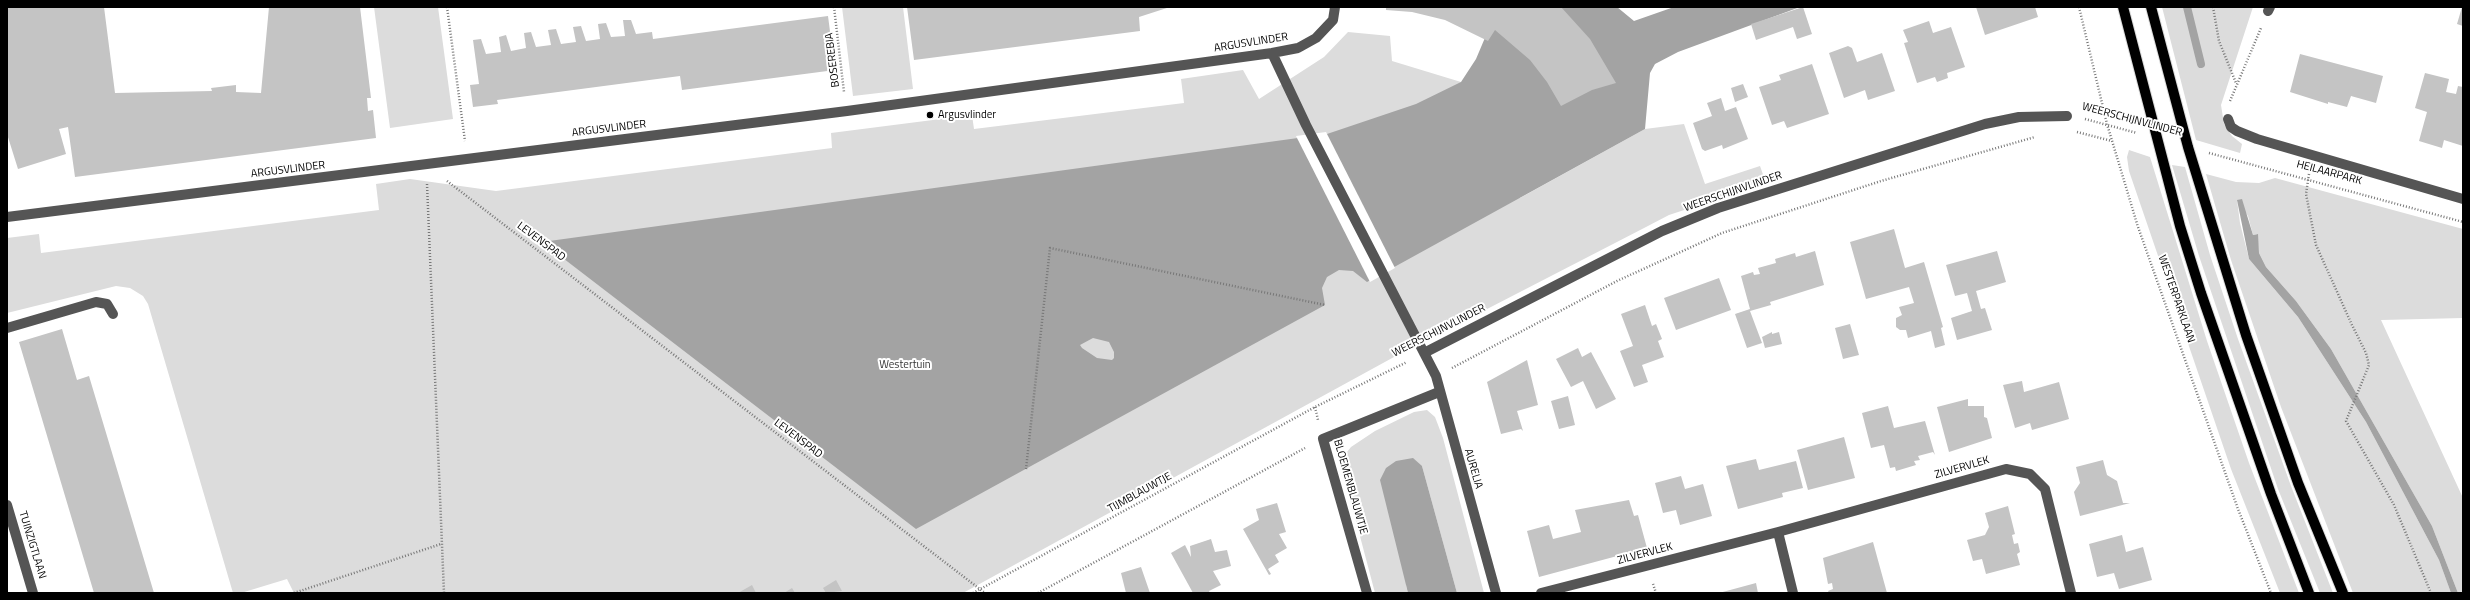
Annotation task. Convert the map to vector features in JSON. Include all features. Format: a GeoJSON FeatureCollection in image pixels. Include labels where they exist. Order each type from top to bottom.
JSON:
{"type":"FeatureCollection","features":[{"type":"Feature","properties":{"kind":"main road"},"geometry":{"type":"LineString","coordinates":[[2122,7],[2180,226],[2234,392],[2309,593]]}},
{"type":"Feature","properties":{"kind":"main road"},"geometry":{"type":"LineString","coordinates":[[2151,7],[2188,147],[2248,342],[2298,483],[2343,593]]}},
{"type":"Feature","properties":{"kind":"street","name":"ARGUSVLINDER"},"geometry":{"type":"LineString","coordinates":[[7,217],[847,111],[1272,53],[1298,48],[1316,38],[1333,20],[1335,7]]}},
{"type":"Feature","properties":{"kind":"street","name":"AURELIA"},"geometry":{"type":"LineString","coordinates":[[1272,53],[1306,126],[1436,376],[1439,392],[1496,593]]}},
{"type":"Feature","properties":{"kind":"street","name":"WEERSCHIJNVLINDER"},"geometry":{"type":"LineString","coordinates":[[1424,353],[1662,231],[1718,208],[1985,124],[2019,117],[2067,116]]}},
{"type":"Feature","properties":{"kind":"street","name":"HEILAARPARK"},"geometry":{"type":"LineString","coordinates":[[2228,119],[2231,127],[2247,136],[2463,199]]}},
{"type":"Feature","properties":{"kind":"street"},"geometry":{"type":"LineString","coordinates":[[7,328],[96,302],[107,304],[113,314]]}},
{"type":"Feature","properties":{"kind":"street","name":"BLOEMENBLAUWTJE"},"geometry":{"type":"LineString","coordinates":[[1367,593],[1323,439],[1439,392]]}},
{"type":"Feature","properties":{"kind":"street","name":"ZILVERVLEK"},"geometry":{"type":"LineString","coordinates":[[1541,593],[1778,532],[2006,469],[2030,474],[2045,489],[2071,593]]}},
{"type":"Feature","properties":{"kind":"street","name":"TUINZIGTLAAN"},"geometry":{"type":"LineString","coordinates":[[7,505],[33,593]]}},
{"type":"Feature","properties":{"kind":"street"},"geometry":{"type":"LineString","coordinates":[[1778,532],[1793,593]]}},
{"type":"Feature","properties":{"kind":"path"},"geometry":{"type":"LineString","coordinates":[[447,7],[468,159]]}},
{"type":"Feature","properties":{"kind":"path","name":"BOSEREBIA"},"geometry":{"type":"LineString","coordinates":[[834,7],[847,111]]}},
{"type":"Feature","properties":{"kind":"path","name":"WESTERPARKLAAN"},"geometry":{"type":"LineString","coordinates":[[2079,7],[2106,124],[2167,311],[2271,593]]}},
{"type":"Feature","properties":{"kind":"path"},"geometry":{"type":"LineString","coordinates":[[2213,7],[2219,41],[2236,84]]}},
{"type":"Feature","properties":{"kind":"path"},"geometry":{"type":"LineString","coordinates":[[2228,119],[2230,100],[2269,9]]}},
{"type":"Feature","properties":{"kind":"path","name":"WEERSCHIJNVLINDER"},"geometry":{"type":"LineString","coordinates":[[2067,116],[2106,124],[2156,138]]}},
{"type":"Feature","properties":{"kind":"path"},"geometry":{"type":"LineString","coordinates":[[2071,132],[2084,133],[2112,142]]}},
{"type":"Feature","properties":{"kind":"path"},"geometry":{"type":"LineString","coordinates":[[1436,376],[1617,281],[1722,233],[1880,181],[2042,135]]}},
{"type":"Feature","properties":{"kind":"path","name":"HEILAARPARK"},"geometry":{"type":"LineString","coordinates":[[2188,147],[2463,222]]}},
{"type":"Feature","properties":{"kind":"path"},"geometry":{"type":"LineString","coordinates":[[2314,156],[2306,194],[2316,245],[2366,353],[2370,365],[2346,421],[2394,505],[2431,593]]}},
{"type":"Feature","properties":{"kind":"path"},"geometry":{"type":"LineString","coordinates":[[426,165],[444,593]]}},
{"type":"Feature","properties":{"kind":"path","name":"LEVENSPAD"},"geometry":{"type":"LineString","coordinates":[[426,165],[985,593]]}},
{"type":"Feature","properties":{"kind":"path"},"geometry":{"type":"LineString","coordinates":[[1026,469],[1050,248],[1325,305]]}},
{"type":"Feature","properties":{"kind":"path","name":"WEERSCHIJNVLINDER"},"geometry":{"type":"LineString","coordinates":[[1315,407],[1424,353]]}},
{"type":"Feature","properties":{"kind":"path","name":"TIJMBLAUWTJE"},"geometry":{"type":"LineString","coordinates":[[973,593],[1315,407]]}},
{"type":"Feature","properties":{"kind":"path"},"geometry":{"type":"LineString","coordinates":[[1038,593],[1323,439]]}},
{"type":"Feature","properties":{"kind":"path"},"geometry":{"type":"LineString","coordinates":[[294,593],[442,544]]}},
{"type":"Feature","properties":{"kind":"green space"},"geometry":{"type":"Polygon","coordinates":[[[374,7],[438,7],[453,119],[390,128],[374,7]]]}},
{"type":"Feature","properties":{"kind":"green space"},"geometry":{"type":"Polygon","coordinates":[[[842,7],[903,7],[913,89],[853,96],[842,7]]]}},
{"type":"Feature","properties":{"kind":"green space"},"geometry":{"type":"Polygon","coordinates":[[[2162,7],[2253,7],[2221,105],[2224,124],[2232,136],[2242,144],[2240,153],[2196,140],[2162,7]]]}},
{"type":"Feature","properties":{"kind":"green space","name":"Westertuin"},"geometry":{"type":"Polygon","coordinates":[[[1348,32],[1390,36],[1392,61],[1461,82],[1520,198],[1645,129],[1684,124],[1705,184],[1760,166],[1766,183],[1669,215],[1394,357],[963,593],[294,593],[287,579],[241,593],[233,593],[148,304],[143,296],[130,288],[116,286],[7,313],[7,238],[39,234],[41,253],[379,210],[376,184],[410,179],[496,191],[832,148],[831,133],[972,115],[974,129],[1184,103],[1181,79],[1243,70],[1259,99],[1324,57],[1348,32]]]}},
{"type":"Feature","properties":{"kind":"green space"},"geometry":{"type":"Polygon","coordinates":[[[2129,150],[2150,157],[2207,341],[2249,463],[2299,593],[2280,593],[2231,469],[2129,171],[2127,157],[2129,150]]]}},
{"type":"Feature","properties":{"kind":"green space"},"geometry":{"type":"Polygon","coordinates":[[[2172,165],[2185,167],[2210,255],[2238,339],[2291,486],[2333,593],[2320,593],[2278,489],[2199,256],[2172,165]]]}},
{"type":"Feature","properties":{"kind":"green space"},"geometry":{"type":"Polygon","coordinates":[[[2206,174],[2236,182],[2259,183],[2275,178],[2463,229],[2463,318],[2381,320],[2463,498],[2463,593],[2458,593],[2432,526],[2331,349],[2296,301],[2266,267],[2259,253],[2257,234],[2253,235],[2248,216],[2237,200],[2240,223],[2249,259],[2298,317],[2366,422],[2439,560],[2451,593],[2353,593],[2281,407],[2231,260],[2206,174]]]}},
{"type":"Feature","properties":{"kind":"green space"},"geometry":{"type":"Polygon","coordinates":[[[1427,410],[1435,417],[1443,438],[1484,593],[1457,593],[1422,466],[1406,585],[1408,593],[1375,593],[1343,472],[1343,457],[1351,447],[1375,431],[1414,412],[1427,410]]]}},
{"type":"Feature","properties":{"kind":"shaded area"},"geometry":{"type":"Polygon","coordinates":[[[1498,7],[1617,7],[1634,21],[1674,7],[1800,7],[1678,52],[1655,64],[1650,73],[1645,129],[1367,282],[1353,271],[1339,270],[1327,277],[1322,288],[1325,305],[916,529],[542,242],[1327,134],[1416,104],[1461,82],[1476,59],[1498,7]],[[1093,338],[1080,345],[1097,358],[1112,360],[1114,358],[1114,352],[1109,342],[1093,338]]]}},
{"type":"Feature","properties":{"kind":"shaded area"},"geometry":{"type":"Polygon","coordinates":[[[2242,199],[2253,235],[2258,234],[2259,253],[2266,267],[2296,301],[2331,349],[2432,526],[2458,593],[2451,593],[2439,560],[2366,422],[2298,317],[2249,259],[2237,200],[2242,199]]]}},
{"type":"Feature","properties":{"kind":"shaded area"},"geometry":{"type":"Polygon","coordinates":[[[1413,458],[1422,466],[1457,593],[1408,593],[1380,480],[1386,468],[1396,461],[1413,458]]]}},
{"type":"Feature","properties":{"kind":"pier"},"geometry":{"type":"Polygon","coordinates":[[[1326,132],[1395,268],[1370,282],[1296,136],[1326,132]]]}},
{"type":"Feature","properties":{"kind":"building"},"geometry":{"type":"Polygon","coordinates":[[[7,7],[104,7],[115,93],[212,91],[211,88],[236,85],[236,92],[261,93],[269,7],[360,7],[371,98],[367,98],[368,111],[373,110],[376,138],[75,177],[68,127],[59,129],[66,154],[18,169],[7,134],[7,7]]]}},
{"type":"Feature","properties":{"kind":"building"},"geometry":{"type":"Polygon","coordinates":[[[907,7],[1170,7],[1139,17],[1140,31],[914,60],[907,7]]]}},
{"type":"Feature","properties":{"kind":"building"},"geometry":{"type":"Polygon","coordinates":[[[1386,7],[1561,7],[1590,39],[1616,83],[1592,90],[1561,106],[1547,82],[1530,60],[1495,30],[1488,41],[1445,20],[1412,12],[1386,10],[1386,7]]]}},
{"type":"Feature","properties":{"kind":"building"},"geometry":{"type":"Polygon","coordinates":[[[1803,7],[1812,34],[1797,39],[1793,27],[1756,40],[1751,24],[1803,7]]]}},
{"type":"Feature","properties":{"kind":"building"},"geometry":{"type":"Polygon","coordinates":[[[1976,7],[2035,7],[2038,17],[1985,35],[1976,7]]]}},
{"type":"Feature","properties":{"kind":"building"},"geometry":{"type":"Polygon","coordinates":[[[2463,7],[2463,26],[2457,24],[2463,7]]]}},
{"type":"Feature","properties":{"kind":"building"},"geometry":{"type":"Polygon","coordinates":[[[828,16],[835,70],[682,90],[680,76],[497,100],[498,104],[473,107],[470,85],[479,84],[473,40],[481,39],[486,54],[501,52],[499,37],[506,35],[511,51],[526,48],[524,33],[531,32],[536,47],[551,45],[548,30],[556,29],[561,44],[576,42],[573,27],[581,26],[586,41],[600,39],[598,24],[606,23],[611,37],[625,36],[623,20],[631,20],[636,34],[652,32],[653,39],[828,16]]]}},
{"type":"Feature","properties":{"kind":"building"},"geometry":{"type":"Polygon","coordinates":[[[1929,21],[1933,33],[1951,27],[1965,67],[1947,73],[1948,78],[1937,82],[1935,77],[1917,83],[1904,43],[1908,42],[1903,30],[1929,21]]]}},
{"type":"Feature","properties":{"kind":"building"},"geometry":{"type":"Polygon","coordinates":[[[1848,46],[1852,48],[1857,62],[1882,53],[1895,91],[1868,100],[1865,90],[1844,98],[1829,53],[1848,46]]]}},
{"type":"Feature","properties":{"kind":"building"},"geometry":{"type":"Polygon","coordinates":[[[2300,54],[2383,76],[2376,103],[2351,96],[2347,107],[2328,102],[2328,104],[2290,92],[2300,54]]]}},
{"type":"Feature","properties":{"kind":"building"},"geometry":{"type":"Polygon","coordinates":[[[1812,64],[1829,114],[1787,128],[1784,121],[1772,125],[1759,87],[1781,80],[1779,75],[1812,64]]]}},
{"type":"Feature","properties":{"kind":"building"},"geometry":{"type":"Polygon","coordinates":[[[2425,73],[2449,79],[2446,92],[2456,94],[2458,86],[2463,87],[2463,146],[2444,140],[2442,148],[2419,141],[2427,112],[2415,108],[2425,73]]]}},
{"type":"Feature","properties":{"kind":"building"},"geometry":{"type":"Polygon","coordinates":[[[1743,84],[1748,97],[1735,102],[1731,88],[1743,84]]]}},
{"type":"Feature","properties":{"kind":"building"},"geometry":{"type":"Polygon","coordinates":[[[1721,98],[1725,111],[1736,107],[1748,139],[1723,149],[1722,145],[1705,151],[1702,149],[1693,123],[1712,116],[1707,103],[1721,98]]]}},
{"type":"Feature","properties":{"kind":"building"},"geometry":{"type":"Polygon","coordinates":[[[1894,229],[1905,268],[1924,262],[1943,327],[1941,328],[1945,345],[1935,348],[1931,331],[1908,338],[1906,330],[1900,330],[1896,327],[1896,318],[1902,315],[1899,307],[1914,303],[1909,287],[1866,299],[1850,242],[1894,229]]]}},
{"type":"Feature","properties":{"kind":"building"},"geometry":{"type":"Polygon","coordinates":[[[1815,251],[1824,285],[1770,302],[1771,305],[1750,311],[1762,343],[1747,348],[1735,314],[1750,309],[1741,276],[1753,272],[1754,275],[1760,274],[1758,268],[1776,263],[1775,259],[1795,253],[1796,257],[1815,251]]]}},
{"type":"Feature","properties":{"kind":"building"},"geometry":{"type":"Polygon","coordinates":[[[1997,251],[2006,282],[1976,291],[1981,309],[1985,308],[1992,330],[1957,340],[1951,318],[1972,311],[1967,293],[1955,296],[1946,265],[1997,251]]]}},
{"type":"Feature","properties":{"kind":"building"},"geometry":{"type":"Polygon","coordinates":[[[1719,278],[1731,310],[1676,330],[1664,298],[1719,278]]]}},
{"type":"Feature","properties":{"kind":"building"},"geometry":{"type":"Polygon","coordinates":[[[1645,305],[1652,326],[1656,324],[1662,339],[1658,341],[1664,357],[1642,365],[1648,382],[1634,387],[1620,351],[1633,346],[1621,314],[1645,305]]]}},
{"type":"Feature","properties":{"kind":"building"},"geometry":{"type":"Polygon","coordinates":[[[1850,324],[1859,355],[1843,359],[1835,328],[1850,324]]]}},
{"type":"Feature","properties":{"kind":"building"},"geometry":{"type":"Polygon","coordinates":[[[62,329],[77,380],[89,376],[154,593],[94,593],[19,342],[62,329]]]}},
{"type":"Feature","properties":{"kind":"building"},"geometry":{"type":"Polygon","coordinates":[[[1772,332],[1772,334],[1779,332],[1782,344],[1765,348],[1762,337],[1772,332]]]}},
{"type":"Feature","properties":{"kind":"building"},"geometry":{"type":"Polygon","coordinates":[[[1578,348],[1582,357],[1591,352],[1616,399],[1596,409],[1583,381],[1571,387],[1556,359],[1578,348]]]}},
{"type":"Feature","properties":{"kind":"building"},"geometry":{"type":"Polygon","coordinates":[[[1527,360],[1538,405],[1517,411],[1523,431],[1521,429],[1501,434],[1487,382],[1527,360]]]}},
{"type":"Feature","properties":{"kind":"building"},"geometry":{"type":"Polygon","coordinates":[[[2022,381],[2024,392],[2059,382],[2069,419],[2032,430],[2030,423],[2015,428],[2003,385],[2022,381]]]}},
{"type":"Feature","properties":{"kind":"building"},"geometry":{"type":"Polygon","coordinates":[[[1568,396],[1575,425],[1559,429],[1551,401],[1568,396]]]}},
{"type":"Feature","properties":{"kind":"building"},"geometry":{"type":"Polygon","coordinates":[[[1968,399],[1968,406],[1984,406],[1984,417],[1987,418],[1992,438],[1949,452],[1937,407],[1968,399]]]}},
{"type":"Feature","properties":{"kind":"building"},"geometry":{"type":"Polygon","coordinates":[[[1888,406],[1894,428],[1925,421],[1935,455],[1933,452],[1918,456],[1920,460],[1914,461],[1916,465],[1896,471],[1895,467],[1890,468],[1884,445],[1871,448],[1862,413],[1888,406]]]}},
{"type":"Feature","properties":{"kind":"building"},"geometry":{"type":"Polygon","coordinates":[[[1844,437],[1855,478],[1808,490],[1797,450],[1844,437]]]}},
{"type":"Feature","properties":{"kind":"building"},"geometry":{"type":"Polygon","coordinates":[[[1756,459],[1759,470],[1796,461],[1803,488],[1782,493],[1783,497],[1738,509],[1726,466],[1756,459]]]}},
{"type":"Feature","properties":{"kind":"building"},"geometry":{"type":"Polygon","coordinates":[[[2103,460],[2107,475],[2117,481],[2123,503],[2130,503],[2080,516],[2074,492],[2080,483],[2076,467],[2103,460]]]}},
{"type":"Feature","properties":{"kind":"building"},"geometry":{"type":"Polygon","coordinates":[[[1681,476],[1685,489],[1703,484],[1712,516],[1680,525],[1676,510],[1663,513],[1655,483],[1681,476]]]}},
{"type":"Feature","properties":{"kind":"building"},"geometry":{"type":"Polygon","coordinates":[[[1629,500],[1634,516],[1638,515],[1647,548],[1539,577],[1527,531],[1549,525],[1553,539],[1581,532],[1575,510],[1629,500]]]}},
{"type":"Feature","properties":{"kind":"building"},"geometry":{"type":"Polygon","coordinates":[[[1277,503],[1286,532],[1279,534],[1287,548],[1275,555],[1279,562],[1268,569],[1271,574],[1269,575],[1243,529],[1259,520],[1256,509],[1277,503]]]}},
{"type":"Feature","properties":{"kind":"building"},"geometry":{"type":"Polygon","coordinates":[[[2008,506],[2015,534],[2012,535],[2014,544],[2018,543],[2020,552],[2017,554],[2020,565],[1986,574],[1982,559],[1973,561],[1967,540],[1985,535],[1989,527],[1985,513],[2008,506]]]}},
{"type":"Feature","properties":{"kind":"building"},"geometry":{"type":"Polygon","coordinates":[[[2122,535],[2126,552],[2143,547],[2152,580],[2119,589],[2114,573],[2097,577],[2089,544],[2122,535]]]}},
{"type":"Feature","properties":{"kind":"building"},"geometry":{"type":"Polygon","coordinates":[[[1211,539],[1215,552],[1227,550],[1231,566],[1213,571],[1221,585],[1209,591],[1210,593],[1193,593],[1171,553],[1185,545],[1191,557],[1190,546],[1211,539]]]}},
{"type":"Feature","properties":{"kind":"building"},"geometry":{"type":"Polygon","coordinates":[[[1873,542],[1887,593],[1829,593],[1828,591],[1833,589],[1832,583],[1828,584],[1823,558],[1873,542]]]}},
{"type":"Feature","properties":{"kind":"building"},"geometry":{"type":"Polygon","coordinates":[[[1141,567],[1150,593],[1126,593],[1121,573],[1141,567]]]}},
{"type":"Feature","properties":{"kind":"building"},"geometry":{"type":"Polygon","coordinates":[[[836,580],[842,591],[826,593],[823,588],[836,580]]]}},
{"type":"Feature","properties":{"kind":"building"},"geometry":{"type":"Polygon","coordinates":[[[1756,583],[1758,593],[1719,593],[1756,583]]]}},
{"type":"Feature","properties":{"kind":"building"},"geometry":{"type":"Polygon","coordinates":[[[752,585],[756,593],[738,593],[752,585]]]}},
{"type":"Feature","properties":{"kind":"building"},"geometry":{"type":"Polygon","coordinates":[[[792,588],[795,593],[784,593],[792,588]]]}},
{"type":"Feature","properties":{"kind":"waterway"},"geometry":{"type":"LineString","coordinates":[[2187,7],[2201,64]]}},
{"type":"Feature","properties":{"kind":"place","name":"Argusvlinder"},"geometry":{"type":"Point","coordinates":[930,115]}}]}
